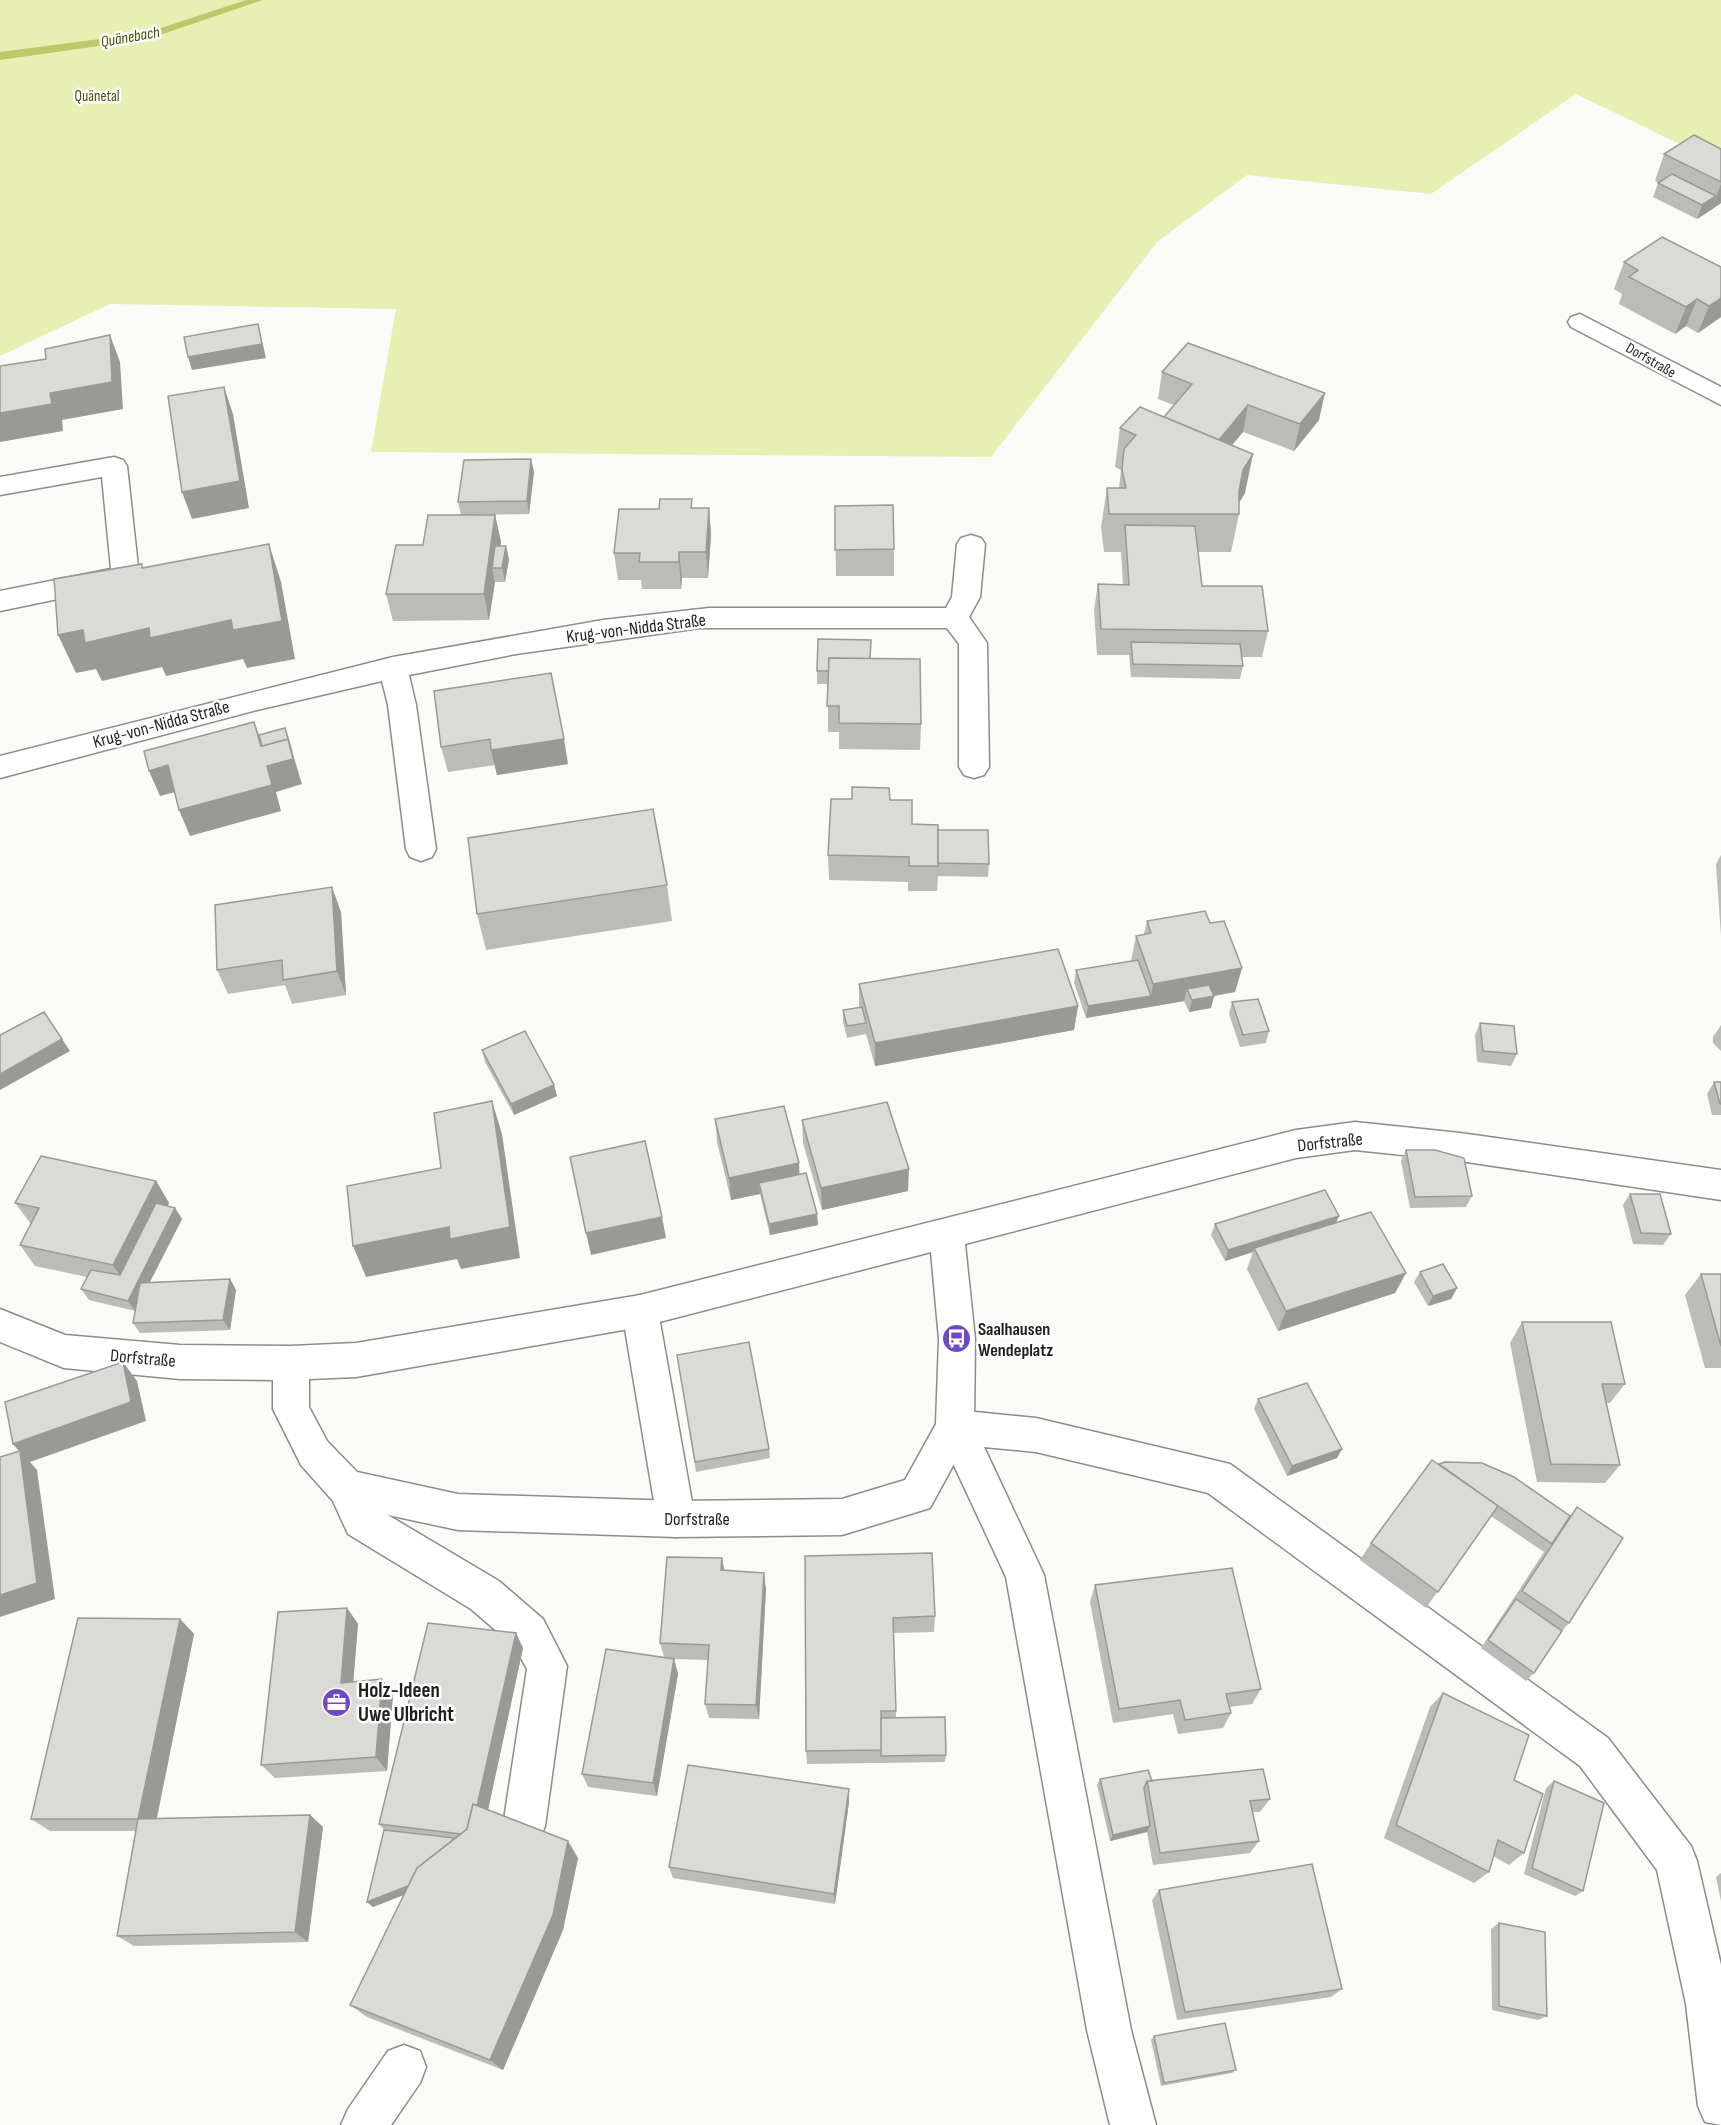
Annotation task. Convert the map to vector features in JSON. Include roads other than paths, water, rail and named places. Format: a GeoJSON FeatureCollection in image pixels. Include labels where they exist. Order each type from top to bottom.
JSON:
{"type":"FeatureCollection","features":[{"type":"Feature","properties":{"kind":"street","name":"Dorfstraße"},"geometry":{"type":"LineString","coordinates":[[1580,322],[1721,397]]}},
{"type":"Feature","properties":{"kind":"street"},"geometry":{"type":"LineString","coordinates":[[0,486],[114,466],[125,576],[0,601]]}},
{"type":"Feature","properties":{"kind":"street"},"geometry":{"type":"LineString","coordinates":[[971,544],[966,597],[954,618],[973,643],[974,767]]}},
{"type":"Feature","properties":{"kind":"street","name":"Krug-von-Nidda Straße"},"geometry":{"type":"LineString","coordinates":[[0,767],[156,725],[393,667],[694,618],[861,615],[954,618]]}},
{"type":"Feature","properties":{"kind":"street"},"geometry":{"type":"LineString","coordinates":[[393,667],[402,705],[421,849]]}},
{"type":"Feature","properties":{"kind":"street","name":"Dorfstraße"},"geometry":{"type":"LineString","coordinates":[[0,1325],[64,1351],[180,1362],[291,1363],[356,1360],[640,1311],[946,1231],[1147,1184],[1296,1144],[1355,1136],[1460,1147],[1721,1185]]}},
{"type":"Feature","properties":{"kind":"street","name":"Dorfstraße"},"geometry":{"type":"LineString","coordinates":[[346,1488],[458,1512],[676,1519],[842,1517],[917,1495],[955,1427],[957,1339],[946,1231]]}},
{"type":"Feature","properties":{"kind":"street"},"geometry":{"type":"LineString","coordinates":[[640,1311],[676,1519]]}},
{"type":"Feature","properties":{"kind":"street"},"geometry":{"type":"LineString","coordinates":[[291,1363],[291,1409],[314,1453],[346,1488],[362,1521],[485,1595],[529,1633],[547,1666],[524,1826]]}},
{"type":"Feature","properties":{"kind":"street"},"geometry":{"type":"LineString","coordinates":[[955,1427],[1036,1434],[1217,1477],[1594,1752],[1676,1861],[1708,2004],[1721,2106]]}},
{"type":"Feature","properties":{"kind":"street"},"geometry":{"type":"LineString","coordinates":[[955,1427],[1025,1575],[1109,2030],[1132,2125]]}},
{"type":"Feature","properties":{"kind":"street"},"geometry":{"type":"LineString","coordinates":[[364,2125],[404,2067]]}},
{"type":"Feature","properties":{"kind":"waterway","name":"Quänebach"},"geometry":{"type":"LineString","coordinates":[[0,56],[148,36],[257,0]]}},
{"type":"Feature","properties":{"kind":"place","name":"Saalhausen Wendeplatz"},"geometry":{"type":"Point","coordinates":[957,1339]}},
{"type":"Feature","properties":{"kind":"place","name":"Holz-Ideen Uwe Ulbricht"},"geometry":{"type":"Point","coordinates":[337,1702]}},
{"type":"Feature","properties":{"kind":"park label","name":"Quänetal"},"geometry":{"type":"Point","coordinates":[97,96]}}]}
